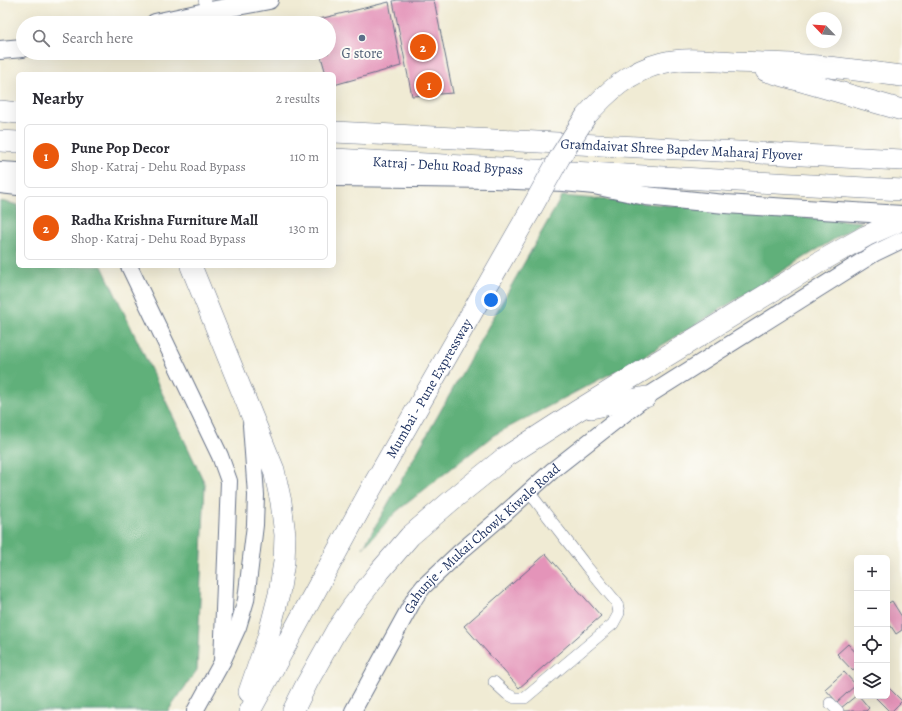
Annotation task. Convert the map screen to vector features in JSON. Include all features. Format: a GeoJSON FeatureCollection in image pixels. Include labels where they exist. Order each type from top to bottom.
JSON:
{"type":"FeatureCollection","features":[{"type":"Feature","properties":{"kind":"highway","name":"Mumbai - Pune Expressway"},"geometry":{"type":"LineString","coordinates":[[250,711],[371,489],[560,157],[586,116],[626,78],[649,67],[662,63],[688,60],[718,61]]}},
{"type":"Feature","properties":{"kind":"highway"},"geometry":{"type":"LineString","coordinates":[[718,61],[806,65],[902,76]]}},
{"type":"Feature","properties":{"kind":"highway"},"geometry":{"type":"LineString","coordinates":[[718,61],[773,73],[902,110]]}},
{"type":"Feature","properties":{"kind":"highway"},"geometry":{"type":"LineString","coordinates":[[0,111],[16,113]]}},
{"type":"Feature","properties":{"kind":"highway","name":"Katraj - Dehu Road Bypass"},"geometry":{"type":"LineString","coordinates":[[336,132],[462,139]]}},
{"type":"Feature","properties":{"kind":"highway","name":"Gramdaivat Shree Bapdev Maharaj Flyover"},"geometry":{"type":"LineString","coordinates":[[462,139],[898,160]]}},
{"type":"Feature","properties":{"kind":"highway"},"geometry":{"type":"LineString","coordinates":[[0,142],[16,142]]}},
{"type":"Feature","properties":{"kind":"highway","name":"Katraj - Dehu Road Bypass"},"geometry":{"type":"LineString","coordinates":[[336,159],[561,176]]}},
{"type":"Feature","properties":{"kind":"highway","name":"Gramdaivat Shree Bapdev Maharaj Flyover"},"geometry":{"type":"LineString","coordinates":[[561,176],[897,190]]}},
{"type":"Feature","properties":{"kind":"highway"},"geometry":{"type":"LineString","coordinates":[[293,711],[336,632],[380,571],[410,536],[504,458],[577,411],[818,263],[866,236],[902,220]]}},
{"type":"Feature","properties":{"kind":"highway"},"geometry":{"type":"LineString","coordinates":[[192,268],[274,470],[282,509],[285,535],[284,562],[279,594],[268,637],[242,711]]}},
{"type":"Feature","properties":{"kind":"highway"},"geometry":{"type":"LineString","coordinates":[[577,411],[646,397]]}},
{"type":"Feature","properties":{"kind":"main road"},"geometry":{"type":"LineString","coordinates":[[175,16],[207,5],[269,0]]}},
{"type":"Feature","properties":{"kind":"main road"},"geometry":{"type":"LineString","coordinates":[[0,50],[16,49]]}},
{"type":"Feature","properties":{"kind":"main road"},"geometry":{"type":"LineString","coordinates":[[0,171],[16,172]]}},
{"type":"Feature","properties":{"kind":"main road"},"geometry":{"type":"LineString","coordinates":[[336,178],[494,179],[561,176],[594,185],[646,196],[725,204],[902,215]]}},
{"type":"Feature","properties":{"kind":"street"},"geometry":{"type":"LineString","coordinates":[[0,185],[16,187]]}},
{"type":"Feature","properties":{"kind":"street","name":"Gahunje - Mukai Chowk Kiwale Road"},"geometry":{"type":"LineString","coordinates":[[356,709],[416,596],[424,586],[448,562],[554,470],[646,397],[875,253],[902,240]]}},
{"type":"Feature","properties":{"kind":"street"},"geometry":{"type":"LineString","coordinates":[[130,268],[220,456],[229,481],[222,662]]}},
{"type":"Feature","properties":{"kind":"street"},"geometry":{"type":"LineString","coordinates":[[195,711],[222,662],[238,627],[246,600],[255,525],[256,495],[250,412]]}},
{"type":"Feature","properties":{"kind":"street"},"geometry":{"type":"LineString","coordinates":[[494,682],[507,694],[515,698],[525,698],[613,624],[619,613],[617,603],[529,492]]}},
{"type":"Feature","properties":{"kind":"green space"},"geometry":{"type":"Polygon","coordinates":[[[562,196],[862,222],[648,354],[494,435],[397,511],[363,548],[562,196]]]}},
{"type":"Feature","properties":{"kind":"green space"},"geometry":{"type":"Polygon","coordinates":[[[0,201],[16,205],[16,268],[103,268],[205,484],[197,670],[168,711],[0,711],[0,201]]]}},
{"type":"Feature","properties":{"kind":"building"},"geometry":{"type":"Polygon","coordinates":[[[434,0],[453,93],[412,96],[393,1],[434,0]]]}},
{"type":"Feature","properties":{"kind":"building","name":"G store"},"geometry":{"type":"Polygon","coordinates":[[[389,2],[401,66],[336,84],[336,72],[325,72],[322,60],[336,60],[336,16],[332,16],[389,2]]]}},
{"type":"Feature","properties":{"kind":"building"},"geometry":{"type":"Polygon","coordinates":[[[546,554],[601,616],[519,688],[464,626],[546,554]]]}},
{"type":"Feature","properties":{"kind":"building"},"geometry":{"type":"Polygon","coordinates":[[[892,601],[902,617],[902,630],[896,634],[890,625],[890,602],[892,601]]]}},
{"type":"Feature","properties":{"kind":"building"},"geometry":{"type":"Polygon","coordinates":[[[848,644],[854,651],[853,671],[837,654],[848,644]]]}},
{"type":"Feature","properties":{"kind":"building"},"geometry":{"type":"Polygon","coordinates":[[[844,672],[854,683],[854,687],[837,702],[825,689],[844,672]]]}},
{"type":"Feature","properties":{"kind":"building"},"geometry":{"type":"Polygon","coordinates":[[[890,689],[902,701],[892,711],[889,711],[877,699],[890,699],[890,689]]]}},
{"type":"Feature","properties":{"kind":"building"},"geometry":{"type":"Polygon","coordinates":[[[854,697],[854,699],[862,699],[869,708],[866,711],[844,711],[841,708],[854,697]]]}},
{"type":"Feature","properties":{"kind":"place","name":"G store"},"geometry":{"type":"Point","coordinates":[362,38]}},
{"type":"Feature","properties":{"kind":"place","name":"Radha Krishna Furniture Mall"},"geometry":{"type":"Point","coordinates":[423,47]}},
{"type":"Feature","properties":{"kind":"place","name":"Pune Pop Decor"},"geometry":{"type":"Point","coordinates":[429,85]}}]}
